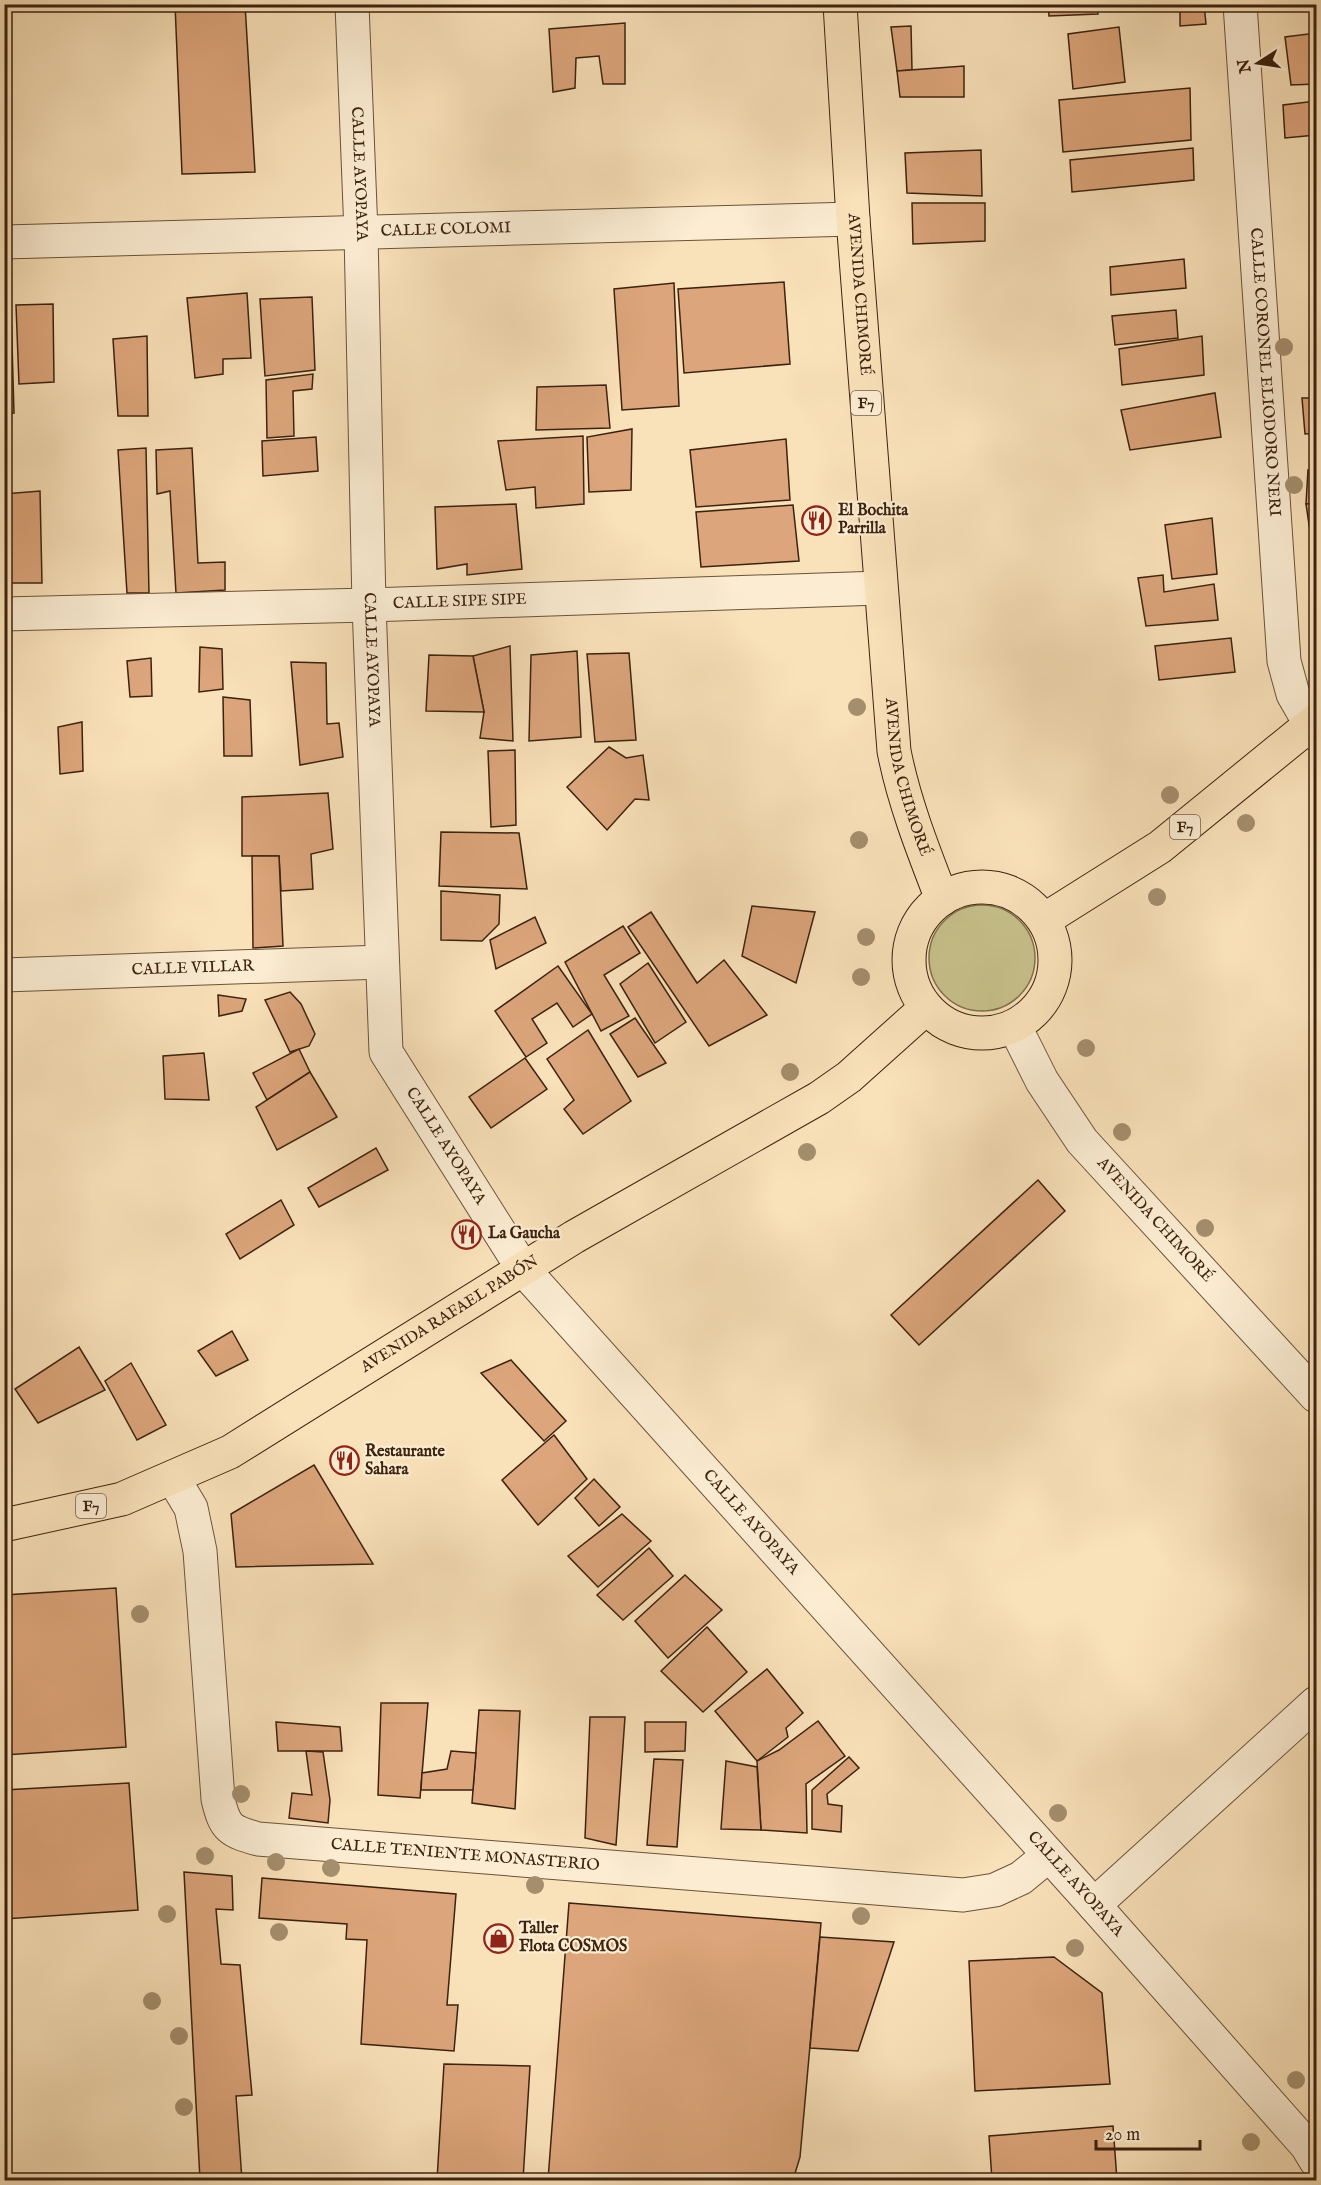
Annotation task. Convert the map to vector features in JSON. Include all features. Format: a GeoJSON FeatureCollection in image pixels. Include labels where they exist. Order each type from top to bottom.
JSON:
{"type":"FeatureCollection","features":[{"type":"Feature","properties":{"kind":"highway","name":"AVENIDA CHIMORÉ"},"geometry":{"type":"LineString","coordinates":[[840,4],[853,219],[894,751],[901,787],[913,825],[942,899]]}},
{"type":"Feature","properties":{"kind":"highway","name":"F7"},"geometry":{"type":"LineString","coordinates":[[1044,920],[1160,847],[1315,726]]}},
{"type":"Feature","properties":{"kind":"highway"},"geometry":{"type":"LineString","coordinates":[[978,887],[997,888],[1031,905],[1044,920],[1052,939],[1056,960],[1053,980],[1045,999],[1032,1015],[1015,1027],[992,1034],[967,1033],[944,1023],[926,1008],[917,995],[909,965],[910,949],[921,920],[942,899],[959,890],[978,887]]}},
{"type":"Feature","properties":{"kind":"highway","name":"AVENIDA RAFAEL PABÓN"},"geometry":{"type":"LineString","coordinates":[[4,1525],[122,1499],[230,1452],[574,1238],[819,1098],[849,1077],[926,1008]]}},
{"type":"Feature","properties":{"kind":"street","name":"CALLE AYOPAYA"},"geometry":{"type":"LineString","coordinates":[[352,4],[361,233],[369,605],[386,1052],[523,1269],[1094,1905],[1317,2161]]}},
{"type":"Feature","properties":{"kind":"street","name":"CALLE CORONEL ELIODORO NERI"},"geometry":{"type":"LineString","coordinates":[[1240,4],[1284,661],[1293,694],[1315,726]]}},
{"type":"Feature","properties":{"kind":"street","name":"CALLE COLOMI"},"geometry":{"type":"LineString","coordinates":[[4,242],[853,219]]}},
{"type":"Feature","properties":{"kind":"street","name":"CALLE SIPE SIPE"},"geometry":{"type":"LineString","coordinates":[[4,614],[369,605],[880,588]]}},
{"type":"Feature","properties":{"kind":"street","name":"CALLE VILLAR"},"geometry":{"type":"LineString","coordinates":[[4,975],[382,962]]}},
{"type":"Feature","properties":{"kind":"street","name":"AVENIDA CHIMORÉ"},"geometry":{"type":"LineString","coordinates":[[1015,1027],[1042,1081],[1082,1141],[1317,1396]]}},
{"type":"Feature","properties":{"kind":"street","name":"CALLE TENIENTE MONASTERIO"},"geometry":{"type":"LineString","coordinates":[[174,1478],[191,1508],[200,1551],[218,1799],[223,1819],[236,1833],[258,1839],[963,1895],[995,1890],[1021,1878],[1049,1855]]}},
{"type":"Feature","properties":{"kind":"street"},"geometry":{"type":"LineString","coordinates":[[1094,1905],[1317,1703]]}},
{"type":"Feature","properties":{"kind":"shaded area"},"geometry":{"type":"Polygon","coordinates":[[[982,905],[1002,909],[1019,921],[1031,938],[1035,958],[1031,978],[1019,995],[1002,1007],[982,1011],[962,1007],[945,995],[933,978],[929,958],[933,938],[945,921],[962,909],[982,905]]]}},
{"type":"Feature","properties":{"kind":"building"},"geometry":{"type":"Polygon","coordinates":[[[175,4],[245,4],[255,172],[182,174],[175,4]]]}},
{"type":"Feature","properties":{"kind":"building"},"geometry":{"type":"Polygon","coordinates":[[[1048,4],[1097,4],[1098,14],[1049,16],[1048,4]]]}},
{"type":"Feature","properties":{"kind":"building"},"geometry":{"type":"Polygon","coordinates":[[[1180,4],[1204,4],[1206,24],[1180,26],[1180,4]]]}},
{"type":"Feature","properties":{"kind":"building"},"geometry":{"type":"Polygon","coordinates":[[[625,23],[625,84],[603,84],[599,56],[576,58],[575,88],[553,92],[549,29],[625,23]]]}},
{"type":"Feature","properties":{"kind":"building"},"geometry":{"type":"Polygon","coordinates":[[[911,26],[912,70],[897,71],[891,27],[911,26]]]}},
{"type":"Feature","properties":{"kind":"building"},"geometry":{"type":"Polygon","coordinates":[[[1119,27],[1125,82],[1073,89],[1068,34],[1119,27]]]}},
{"type":"Feature","properties":{"kind":"building"},"geometry":{"type":"Polygon","coordinates":[[[1316,33],[1316,84],[1291,85],[1285,37],[1316,33]]]}},
{"type":"Feature","properties":{"kind":"building"},"geometry":{"type":"Polygon","coordinates":[[[964,66],[964,97],[900,97],[897,71],[964,66]]]}},
{"type":"Feature","properties":{"kind":"building"},"geometry":{"type":"Polygon","coordinates":[[[1190,88],[1191,140],[1063,152],[1059,100],[1190,88]]]}},
{"type":"Feature","properties":{"kind":"building"},"geometry":{"type":"Polygon","coordinates":[[[1316,101],[1316,135],[1285,138],[1283,105],[1316,101]]]}},
{"type":"Feature","properties":{"kind":"building"},"geometry":{"type":"Polygon","coordinates":[[[1193,148],[1194,180],[1072,192],[1070,160],[1193,148]]]}},
{"type":"Feature","properties":{"kind":"building"},"geometry":{"type":"Polygon","coordinates":[[[981,150],[982,196],[907,193],[905,153],[981,150]]]}},
{"type":"Feature","properties":{"kind":"building"},"geometry":{"type":"Polygon","coordinates":[[[912,203],[985,203],[985,241],[913,244],[912,203]]]}},
{"type":"Feature","properties":{"kind":"building"},"geometry":{"type":"Polygon","coordinates":[[[1184,259],[1186,288],[1111,295],[1110,267],[1184,259]]]}},
{"type":"Feature","properties":{"kind":"building"},"geometry":{"type":"Polygon","coordinates":[[[784,282],[790,364],[684,373],[678,289],[784,282]]]}},
{"type":"Feature","properties":{"kind":"building"},"geometry":{"type":"Polygon","coordinates":[[[674,283],[679,406],[622,410],[614,289],[674,283]]]}},
{"type":"Feature","properties":{"kind":"building"},"geometry":{"type":"Polygon","coordinates":[[[247,293],[251,358],[223,359],[223,374],[195,378],[187,298],[247,293]]]}},
{"type":"Feature","properties":{"kind":"building"},"geometry":{"type":"Polygon","coordinates":[[[312,297],[315,370],[265,376],[260,299],[312,297]]]}},
{"type":"Feature","properties":{"kind":"building"},"geometry":{"type":"Polygon","coordinates":[[[53,304],[54,382],[19,384],[16,305],[53,304]]]}},
{"type":"Feature","properties":{"kind":"building"},"geometry":{"type":"Polygon","coordinates":[[[11,309],[14,413],[4,414],[4,310],[11,309]]]}},
{"type":"Feature","properties":{"kind":"building"},"geometry":{"type":"Polygon","coordinates":[[[1176,310],[1178,338],[1115,345],[1112,316],[1176,310]]]}},
{"type":"Feature","properties":{"kind":"building"},"geometry":{"type":"Polygon","coordinates":[[[147,336],[148,416],[118,416],[113,339],[147,336]]]}},
{"type":"Feature","properties":{"kind":"building"},"geometry":{"type":"Polygon","coordinates":[[[1202,336],[1204,375],[1122,385],[1119,349],[1202,336]]]}},
{"type":"Feature","properties":{"kind":"building"},"geometry":{"type":"Polygon","coordinates":[[[313,374],[312,389],[293,391],[294,436],[267,438],[266,380],[313,374]]]}},
{"type":"Feature","properties":{"kind":"building"},"geometry":{"type":"Polygon","coordinates":[[[606,385],[610,428],[536,430],[537,387],[606,385]]]}},
{"type":"Feature","properties":{"kind":"building"},"geometry":{"type":"Polygon","coordinates":[[[1215,393],[1221,437],[1130,450],[1121,410],[1215,393]]]}},
{"type":"Feature","properties":{"kind":"building"},"geometry":{"type":"Polygon","coordinates":[[[1302,398],[1316,398],[1316,433],[1305,434],[1302,398]]]}},
{"type":"Feature","properties":{"kind":"building"},"geometry":{"type":"Polygon","coordinates":[[[632,429],[631,490],[589,492],[587,437],[632,429]]]}},
{"type":"Feature","properties":{"kind":"building"},"geometry":{"type":"Polygon","coordinates":[[[583,436],[584,504],[536,508],[535,487],[506,490],[498,441],[583,436]]]}},
{"type":"Feature","properties":{"kind":"building"},"geometry":{"type":"Polygon","coordinates":[[[316,437],[318,471],[263,476],[262,441],[316,437]]]}},
{"type":"Feature","properties":{"kind":"building"},"geometry":{"type":"Polygon","coordinates":[[[786,439],[790,500],[696,507],[690,450],[786,439]]]}},
{"type":"Feature","properties":{"kind":"building"},"geometry":{"type":"Polygon","coordinates":[[[146,448],[149,593],[127,593],[118,450],[146,448]]]}},
{"type":"Feature","properties":{"kind":"building"},"geometry":{"type":"Polygon","coordinates":[[[192,448],[198,563],[225,562],[225,590],[176,593],[170,491],[157,494],[156,450],[192,448]]]}},
{"type":"Feature","properties":{"kind":"building"},"geometry":{"type":"Polygon","coordinates":[[[1316,469],[1316,503],[1306,504],[1308,470],[1316,469]]]}},
{"type":"Feature","properties":{"kind":"building"},"geometry":{"type":"Polygon","coordinates":[[[40,491],[42,583],[4,583],[4,494],[40,491]]]}},
{"type":"Feature","properties":{"kind":"building"},"geometry":{"type":"Polygon","coordinates":[[[1316,503],[1316,545],[1312,545],[1306,504],[1316,503]]]}},
{"type":"Feature","properties":{"kind":"building"},"geometry":{"type":"Polygon","coordinates":[[[516,504],[522,569],[467,575],[467,564],[437,569],[435,507],[516,504]]]}},
{"type":"Feature","properties":{"kind":"building"},"geometry":{"type":"Polygon","coordinates":[[[793,505],[799,561],[701,567],[696,512],[793,505]]]}},
{"type":"Feature","properties":{"kind":"building"},"geometry":{"type":"Polygon","coordinates":[[[1212,518],[1217,574],[1172,579],[1165,525],[1212,518]]]}},
{"type":"Feature","properties":{"kind":"building"},"geometry":{"type":"Polygon","coordinates":[[[1163,575],[1164,592],[1214,584],[1218,620],[1146,626],[1138,578],[1163,575]]]}},
{"type":"Feature","properties":{"kind":"building"},"geometry":{"type":"Polygon","coordinates":[[[1231,638],[1235,672],[1159,680],[1155,646],[1231,638]]]}},
{"type":"Feature","properties":{"kind":"building"},"geometry":{"type":"Polygon","coordinates":[[[510,646],[513,741],[480,738],[484,712],[473,656],[510,646]]]}},
{"type":"Feature","properties":{"kind":"building"},"geometry":{"type":"Polygon","coordinates":[[[200,647],[222,649],[223,689],[199,692],[200,647]]]}},
{"type":"Feature","properties":{"kind":"building"},"geometry":{"type":"Polygon","coordinates":[[[577,651],[581,737],[529,741],[531,655],[577,651]]]}},
{"type":"Feature","properties":{"kind":"building"},"geometry":{"type":"Polygon","coordinates":[[[629,653],[636,740],[595,742],[587,654],[629,653]]]}},
{"type":"Feature","properties":{"kind":"building"},"geometry":{"type":"Polygon","coordinates":[[[429,655],[473,656],[484,712],[426,711],[429,655]]]}},
{"type":"Feature","properties":{"kind":"building"},"geometry":{"type":"Polygon","coordinates":[[[151,658],[152,696],[130,697],[127,661],[151,658]]]}},
{"type":"Feature","properties":{"kind":"building"},"geometry":{"type":"Polygon","coordinates":[[[291,662],[326,663],[327,724],[339,723],[343,757],[300,765],[291,662]]]}},
{"type":"Feature","properties":{"kind":"building"},"geometry":{"type":"Polygon","coordinates":[[[223,697],[250,700],[252,756],[224,756],[223,697]]]}},
{"type":"Feature","properties":{"kind":"building"},"geometry":{"type":"Polygon","coordinates":[[[82,722],[83,771],[60,774],[58,727],[82,722]]]}},
{"type":"Feature","properties":{"kind":"building"},"geometry":{"type":"Polygon","coordinates":[[[609,747],[626,758],[643,755],[649,800],[635,799],[607,830],[567,787],[609,747]]]}},
{"type":"Feature","properties":{"kind":"building"},"geometry":{"type":"Polygon","coordinates":[[[515,750],[516,825],[491,827],[488,751],[515,750]]]}},
{"type":"Feature","properties":{"kind":"building"},"geometry":{"type":"Polygon","coordinates":[[[328,793],[333,849],[311,854],[313,889],[281,891],[279,856],[242,856],[242,797],[328,793]]]}},
{"type":"Feature","properties":{"kind":"building"},"geometry":{"type":"Polygon","coordinates":[[[441,832],[519,833],[527,889],[439,886],[441,832]]]}},
{"type":"Feature","properties":{"kind":"building"},"geometry":{"type":"Polygon","coordinates":[[[252,856],[279,856],[283,946],[253,948],[252,856]]]}},
{"type":"Feature","properties":{"kind":"building"},"geometry":{"type":"Polygon","coordinates":[[[441,891],[500,895],[499,924],[482,941],[441,940],[441,891]]]}},
{"type":"Feature","properties":{"kind":"building"},"geometry":{"type":"Polygon","coordinates":[[[752,906],[815,912],[796,983],[742,956],[752,906]]]}},
{"type":"Feature","properties":{"kind":"building"},"geometry":{"type":"Polygon","coordinates":[[[651,912],[697,983],[724,960],[767,1015],[709,1046],[628,927],[651,912]]]}},
{"type":"Feature","properties":{"kind":"building"},"geometry":{"type":"Polygon","coordinates":[[[535,917],[546,943],[496,969],[490,940],[535,917]]]}},
{"type":"Feature","properties":{"kind":"building"},"geometry":{"type":"Polygon","coordinates":[[[623,926],[640,953],[604,975],[629,1016],[601,1031],[565,962],[623,926]]]}},
{"type":"Feature","properties":{"kind":"building"},"geometry":{"type":"Polygon","coordinates":[[[648,963],[686,1022],[655,1043],[620,984],[648,963]]]}},
{"type":"Feature","properties":{"kind":"building"},"geometry":{"type":"Polygon","coordinates":[[[558,966],[592,1014],[573,1027],[557,1003],[532,1019],[547,1043],[526,1057],[495,1011],[558,966]]]}},
{"type":"Feature","properties":{"kind":"building"},"geometry":{"type":"Polygon","coordinates":[[[290,992],[301,1004],[315,1034],[309,1046],[290,1052],[265,1000],[290,992]]]}},
{"type":"Feature","properties":{"kind":"building"},"geometry":{"type":"Polygon","coordinates":[[[218,995],[246,999],[242,1011],[219,1016],[218,995]]]}},
{"type":"Feature","properties":{"kind":"building"},"geometry":{"type":"Polygon","coordinates":[[[635,1018],[666,1063],[638,1077],[610,1034],[635,1018]]]}},
{"type":"Feature","properties":{"kind":"building"},"geometry":{"type":"Polygon","coordinates":[[[588,1030],[631,1101],[583,1134],[564,1109],[574,1100],[547,1059],[588,1030]]]}},
{"type":"Feature","properties":{"kind":"building"},"geometry":{"type":"Polygon","coordinates":[[[299,1049],[310,1072],[267,1100],[253,1073],[299,1049]]]}},
{"type":"Feature","properties":{"kind":"building"},"geometry":{"type":"Polygon","coordinates":[[[204,1053],[209,1100],[165,1099],[163,1056],[204,1053]]]}},
{"type":"Feature","properties":{"kind":"building"},"geometry":{"type":"Polygon","coordinates":[[[525,1058],[547,1089],[491,1128],[469,1097],[525,1058]]]}},
{"type":"Feature","properties":{"kind":"building"},"geometry":{"type":"Polygon","coordinates":[[[310,1072],[337,1117],[277,1150],[256,1107],[310,1072]]]}},
{"type":"Feature","properties":{"kind":"building"},"geometry":{"type":"Polygon","coordinates":[[[376,1148],[388,1170],[319,1207],[308,1188],[376,1148]]]}},
{"type":"Feature","properties":{"kind":"building"},"geometry":{"type":"Polygon","coordinates":[[[1038,1180],[1065,1211],[919,1345],[891,1315],[1038,1180]]]}},
{"type":"Feature","properties":{"kind":"building"},"geometry":{"type":"Polygon","coordinates":[[[281,1200],[294,1225],[240,1259],[226,1234],[281,1200]]]}},
{"type":"Feature","properties":{"kind":"building"},"geometry":{"type":"Polygon","coordinates":[[[232,1331],[248,1360],[216,1376],[198,1351],[232,1331]]]}},
{"type":"Feature","properties":{"kind":"building"},"geometry":{"type":"Polygon","coordinates":[[[79,1347],[105,1390],[38,1423],[15,1389],[79,1347]]]}},
{"type":"Feature","properties":{"kind":"building"},"geometry":{"type":"Polygon","coordinates":[[[511,1360],[566,1421],[544,1441],[481,1373],[511,1360]]]}},
{"type":"Feature","properties":{"kind":"building"},"geometry":{"type":"Polygon","coordinates":[[[131,1363],[166,1425],[137,1440],[105,1381],[131,1363]]]}},
{"type":"Feature","properties":{"kind":"building"},"geometry":{"type":"Polygon","coordinates":[[[554,1435],[587,1479],[538,1525],[502,1480],[554,1435]]]}},
{"type":"Feature","properties":{"kind":"building"},"geometry":{"type":"Polygon","coordinates":[[[314,1465],[373,1564],[236,1567],[231,1514],[314,1465]]]}},
{"type":"Feature","properties":{"kind":"building"},"geometry":{"type":"Polygon","coordinates":[[[594,1479],[620,1507],[599,1526],[575,1498],[594,1479]]]}},
{"type":"Feature","properties":{"kind":"building"},"geometry":{"type":"Polygon","coordinates":[[[622,1514],[651,1541],[598,1587],[568,1556],[622,1514]]]}},
{"type":"Feature","properties":{"kind":"building"},"geometry":{"type":"Polygon","coordinates":[[[649,1548],[673,1576],[623,1620],[597,1595],[649,1548]]]}},
{"type":"Feature","properties":{"kind":"building"},"geometry":{"type":"Polygon","coordinates":[[[685,1575],[722,1610],[668,1658],[635,1621],[685,1575]]]}},
{"type":"Feature","properties":{"kind":"building"},"geometry":{"type":"Polygon","coordinates":[[[116,1588],[126,1747],[4,1755],[4,1595],[116,1588]]]}},
{"type":"Feature","properties":{"kind":"building"},"geometry":{"type":"Polygon","coordinates":[[[707,1627],[747,1672],[703,1712],[661,1671],[707,1627]]]}},
{"type":"Feature","properties":{"kind":"building"},"geometry":{"type":"Polygon","coordinates":[[[767,1669],[803,1713],[786,1728],[788,1737],[757,1761],[715,1711],[767,1669]]]}},
{"type":"Feature","properties":{"kind":"building"},"geometry":{"type":"Polygon","coordinates":[[[381,1703],[428,1703],[420,1798],[378,1795],[381,1703]]]}},
{"type":"Feature","properties":{"kind":"building"},"geometry":{"type":"Polygon","coordinates":[[[479,1710],[520,1711],[515,1809],[472,1803],[479,1710]]]}},
{"type":"Feature","properties":{"kind":"building"},"geometry":{"type":"Polygon","coordinates":[[[590,1717],[625,1717],[616,1845],[585,1838],[590,1717]]]}},
{"type":"Feature","properties":{"kind":"building"},"geometry":{"type":"Polygon","coordinates":[[[818,1721],[845,1756],[806,1784],[807,1833],[761,1830],[757,1761],[779,1750],[818,1721]]]}},
{"type":"Feature","properties":{"kind":"building"},"geometry":{"type":"Polygon","coordinates":[[[276,1722],[340,1727],[342,1751],[278,1751],[276,1722]]]}},
{"type":"Feature","properties":{"kind":"building"},"geometry":{"type":"Polygon","coordinates":[[[645,1722],[686,1722],[685,1751],[645,1752],[645,1722]]]}},
{"type":"Feature","properties":{"kind":"building"},"geometry":{"type":"Polygon","coordinates":[[[306,1751],[323,1752],[330,1800],[328,1823],[289,1818],[292,1793],[312,1795],[306,1751]]]}},
{"type":"Feature","properties":{"kind":"building"},"geometry":{"type":"Polygon","coordinates":[[[451,1751],[476,1753],[473,1790],[421,1790],[422,1773],[447,1769],[451,1751]]]}},
{"type":"Feature","properties":{"kind":"building"},"geometry":{"type":"Polygon","coordinates":[[[849,1757],[859,1768],[827,1794],[828,1804],[842,1806],[841,1832],[812,1829],[812,1790],[849,1757]]]}},
{"type":"Feature","properties":{"kind":"building"},"geometry":{"type":"Polygon","coordinates":[[[654,1759],[683,1760],[677,1847],[647,1845],[654,1759]]]}},
{"type":"Feature","properties":{"kind":"building"},"geometry":{"type":"Polygon","coordinates":[[[726,1761],[757,1767],[761,1830],[721,1829],[726,1761]]]}},
{"type":"Feature","properties":{"kind":"building"},"geometry":{"type":"Polygon","coordinates":[[[129,1783],[138,1910],[4,1919],[4,1790],[129,1783]]]}},
{"type":"Feature","properties":{"kind":"building"},"geometry":{"type":"Polygon","coordinates":[[[184,1872],[232,1876],[233,1910],[216,1909],[221,1964],[240,1965],[252,2095],[236,2096],[242,2180],[200,2180],[184,1872]]]}},
{"type":"Feature","properties":{"kind":"building"},"geometry":{"type":"Polygon","coordinates":[[[262,1878],[456,1894],[447,2005],[458,2005],[454,2051],[361,2044],[367,1940],[346,1939],[347,1924],[259,1918],[262,1878]]]}},
{"type":"Feature","properties":{"kind":"building"},"geometry":{"type":"Polygon","coordinates":[[[569,1903],[821,1923],[800,2157],[793,2180],[548,2180],[569,1903]]]}},
{"type":"Feature","properties":{"kind":"building"},"geometry":{"type":"Polygon","coordinates":[[[820,1937],[894,1942],[858,2051],[810,2048],[820,1937]]]}},
{"type":"Feature","properties":{"kind":"building"},"geometry":{"type":"Polygon","coordinates":[[[1054,1957],[1102,1993],[1110,2084],[975,2091],[969,1961],[1054,1957]]]}},
{"type":"Feature","properties":{"kind":"building"},"geometry":{"type":"Polygon","coordinates":[[[444,2064],[530,2066],[523,2180],[437,2180],[444,2064]]]}},
{"type":"Feature","properties":{"kind":"building"},"geometry":{"type":"Polygon","coordinates":[[[1113,2126],[1117,2180],[992,2180],[989,2136],[1113,2126]]]}},
{"type":"Feature","properties":{"kind":"place","name":"El Bochita Parrilla"},"geometry":{"type":"Point","coordinates":[817,520]}},
{"type":"Feature","properties":{"kind":"place","name":"La Gaucha"},"geometry":{"type":"Point","coordinates":[467,1234]}},
{"type":"Feature","properties":{"kind":"place","name":"Restaurante Sahara"},"geometry":{"type":"Point","coordinates":[344,1461]}},
{"type":"Feature","properties":{"kind":"place","name":"Taller Flota COSMOS"},"geometry":{"type":"Point","coordinates":[498,1938]}}]}
